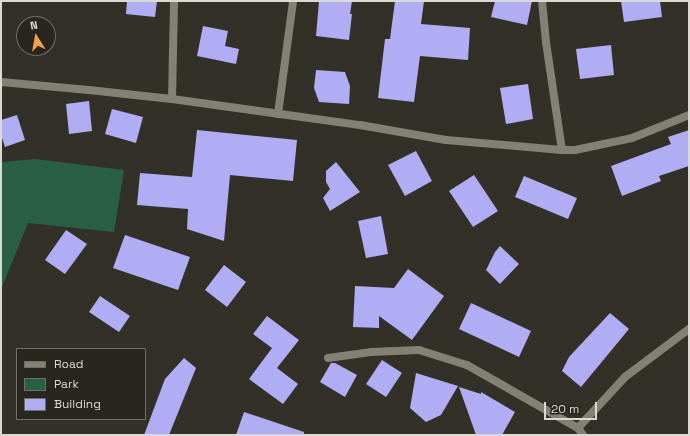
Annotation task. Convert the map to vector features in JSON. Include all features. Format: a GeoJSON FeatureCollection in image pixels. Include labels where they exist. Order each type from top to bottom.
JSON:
{"type":"FeatureCollection","features":[{"type":"Feature","properties":{"kind":"street"},"geometry":{"type":"LineString","coordinates":[[172,99],[174,1]]}},
{"type":"Feature","properties":{"kind":"street"},"geometry":{"type":"LineString","coordinates":[[278,114],[293,1]]}},
{"type":"Feature","properties":{"kind":"street"},"geometry":{"type":"LineString","coordinates":[[542,1],[562,150]]}},
{"type":"Feature","properties":{"kind":"street"},"geometry":{"type":"LineString","coordinates":[[1,82],[172,99],[446,140],[562,150],[575,150],[632,138],[689,115]]}},
{"type":"Feature","properties":{"kind":"street"},"geometry":{"type":"LineString","coordinates":[[578,428],[625,377],[689,329]]}},
{"type":"Feature","properties":{"kind":"street"},"geometry":{"type":"LineString","coordinates":[[328,358],[371,352],[419,350],[467,365],[578,428],[583,435]]}},
{"type":"Feature","properties":{"kind":"green space"},"geometry":{"type":"Polygon","coordinates":[[[35,159],[124,170],[114,232],[28,223],[2,287],[1,162],[35,159]]]}},
{"type":"Feature","properties":{"kind":"building"},"geometry":{"type":"Polygon","coordinates":[[[127,1],[157,1],[155,17],[126,14],[127,1]]]}},
{"type":"Feature","properties":{"kind":"building"},"geometry":{"type":"Polygon","coordinates":[[[319,1],[352,1],[349,40],[316,36],[319,1]]]}},
{"type":"Feature","properties":{"kind":"building"},"geometry":{"type":"Polygon","coordinates":[[[395,1],[424,1],[421,24],[470,28],[468,60],[420,56],[414,102],[378,98],[385,39],[390,39],[395,1]]]}},
{"type":"Feature","properties":{"kind":"building"},"geometry":{"type":"Polygon","coordinates":[[[495,1],[532,1],[527,25],[491,17],[495,1]]]}},
{"type":"Feature","properties":{"kind":"building"},"geometry":{"type":"Polygon","coordinates":[[[621,1],[660,1],[662,17],[624,22],[621,1]]]}},
{"type":"Feature","properties":{"kind":"building"},"geometry":{"type":"Polygon","coordinates":[[[203,26],[228,31],[225,46],[239,49],[236,64],[197,56],[203,26]]]}},
{"type":"Feature","properties":{"kind":"building"},"geometry":{"type":"Polygon","coordinates":[[[611,45],[614,75],[580,79],[576,49],[611,45]]]}},
{"type":"Feature","properties":{"kind":"building"},"geometry":{"type":"Polygon","coordinates":[[[316,70],[345,72],[350,86],[349,104],[319,102],[314,88],[316,70]]]}},
{"type":"Feature","properties":{"kind":"building"},"geometry":{"type":"Polygon","coordinates":[[[528,84],[533,119],[506,124],[500,88],[528,84]]]}},
{"type":"Feature","properties":{"kind":"building"},"geometry":{"type":"Polygon","coordinates":[[[89,101],[92,131],[69,134],[66,104],[89,101]]]}},
{"type":"Feature","properties":{"kind":"building"},"geometry":{"type":"Polygon","coordinates":[[[112,109],[143,117],[136,143],[105,134],[112,109]]]}},
{"type":"Feature","properties":{"kind":"building"},"geometry":{"type":"Polygon","coordinates":[[[17,115],[25,140],[5,147],[1,135],[1,120],[17,115]]]}},
{"type":"Feature","properties":{"kind":"building"},"geometry":{"type":"Polygon","coordinates":[[[197,130],[297,140],[293,181],[230,175],[224,241],[187,229],[188,209],[137,205],[140,173],[192,177],[197,130]]]}},
{"type":"Feature","properties":{"kind":"building"},"geometry":{"type":"Polygon","coordinates":[[[689,130],[689,166],[659,176],[661,181],[622,196],[611,166],[671,144],[668,137],[689,130]]]}},
{"type":"Feature","properties":{"kind":"building"},"geometry":{"type":"Polygon","coordinates":[[[416,151],[432,181],[405,196],[388,165],[416,151]]]}},
{"type":"Feature","properties":{"kind":"building"},"geometry":{"type":"Polygon","coordinates":[[[336,162],[360,192],[330,211],[323,198],[330,189],[326,182],[326,171],[336,162]]]}},
{"type":"Feature","properties":{"kind":"building"},"geometry":{"type":"Polygon","coordinates":[[[474,175],[498,211],[473,227],[449,191],[474,175]]]}},
{"type":"Feature","properties":{"kind":"building"},"geometry":{"type":"Polygon","coordinates":[[[524,176],[577,198],[568,219],[515,197],[524,176]]]}},
{"type":"Feature","properties":{"kind":"building"},"geometry":{"type":"Polygon","coordinates":[[[381,216],[388,254],[366,258],[358,221],[381,216]]]}},
{"type":"Feature","properties":{"kind":"building"},"geometry":{"type":"Polygon","coordinates":[[[66,230],[87,244],[65,274],[45,260],[66,230]]]}},
{"type":"Feature","properties":{"kind":"building"},"geometry":{"type":"Polygon","coordinates":[[[125,235],[190,257],[178,290],[113,268],[125,235]]]}},
{"type":"Feature","properties":{"kind":"building"},"geometry":{"type":"Polygon","coordinates":[[[500,246],[519,264],[500,284],[486,270],[495,252],[500,246]]]}},
{"type":"Feature","properties":{"kind":"building"},"geometry":{"type":"Polygon","coordinates":[[[224,265],[246,282],[227,307],[205,290],[224,265]]]}},
{"type":"Feature","properties":{"kind":"building"},"geometry":{"type":"Polygon","coordinates":[[[408,269],[444,296],[412,340],[379,316],[379,328],[353,327],[355,286],[394,288],[408,269]]]}},
{"type":"Feature","properties":{"kind":"building"},"geometry":{"type":"Polygon","coordinates":[[[100,296],[130,316],[119,332],[89,312],[100,296]]]}},
{"type":"Feature","properties":{"kind":"building"},"geometry":{"type":"Polygon","coordinates":[[[471,303],[531,331],[519,357],[459,329],[471,303]]]}},
{"type":"Feature","properties":{"kind":"building"},"geometry":{"type":"Polygon","coordinates":[[[610,313],[629,329],[581,387],[562,371],[569,357],[610,313]]]}},
{"type":"Feature","properties":{"kind":"building"},"geometry":{"type":"Polygon","coordinates":[[[267,316],[299,340],[277,368],[298,384],[283,404],[249,379],[272,348],[253,334],[267,316]]]}},
{"type":"Feature","properties":{"kind":"building"},"geometry":{"type":"Polygon","coordinates":[[[184,358],[196,368],[169,435],[144,435],[165,379],[184,358]]]}},
{"type":"Feature","properties":{"kind":"building"},"geometry":{"type":"Polygon","coordinates":[[[382,360],[402,373],[386,397],[366,384],[382,360]]]}},
{"type":"Feature","properties":{"kind":"building"},"geometry":{"type":"Polygon","coordinates":[[[331,363],[335,363],[357,375],[345,397],[320,382],[331,363]]]}},
{"type":"Feature","properties":{"kind":"building"},"geometry":{"type":"Polygon","coordinates":[[[416,373],[458,386],[441,415],[426,422],[410,408],[416,373]]]}},
{"type":"Feature","properties":{"kind":"building"},"geometry":{"type":"Polygon","coordinates":[[[459,387],[481,394],[481,392],[515,412],[502,435],[476,435],[459,387]]]}},
{"type":"Feature","properties":{"kind":"building"},"geometry":{"type":"Polygon","coordinates":[[[244,412],[304,432],[304,435],[236,435],[244,412]]]}}]}
